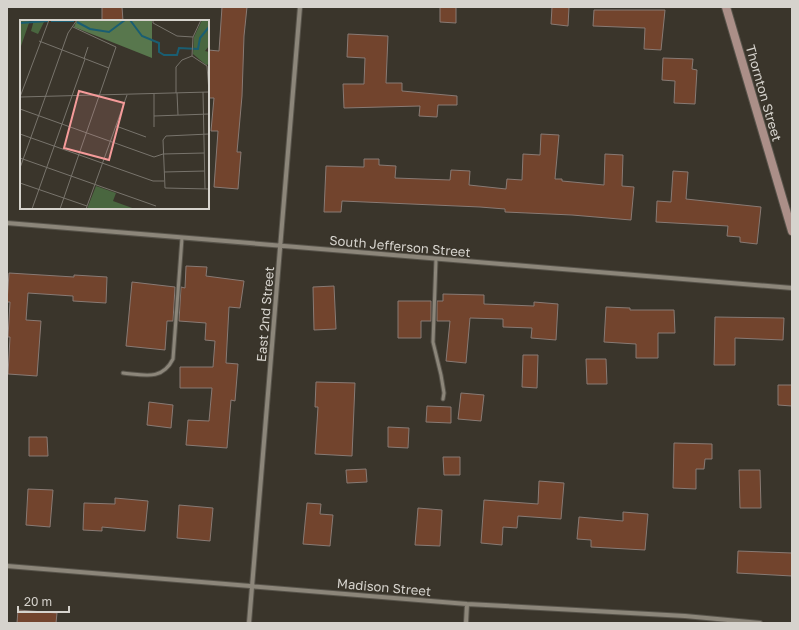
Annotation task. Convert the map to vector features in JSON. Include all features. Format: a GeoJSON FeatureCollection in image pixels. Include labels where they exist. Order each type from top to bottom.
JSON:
{"type":"FeatureCollection","features":[{"type":"Feature","properties":{"kind":"street","name":"East 2nd Street"},"geometry":{"type":"LineString","coordinates":[[248,623],[300,7]]}},
{"type":"Feature","properties":{"kind":"street","name":"Thornton Street"},"geometry":{"type":"LineString","coordinates":[[726,7],[792,231]]}},
{"type":"Feature","properties":{"kind":"street","name":"South Jefferson Street"},"geometry":{"type":"LineString","coordinates":[[7,223],[280,247],[792,288]]}},
{"type":"Feature","properties":{"kind":"street","name":"Madison Street"},"geometry":{"type":"LineString","coordinates":[[7,566],[467,604],[685,616],[760,623]]}},
{"type":"Feature","properties":{"kind":"street"},"geometry":{"type":"LineString","coordinates":[[466,623],[467,604]]}},
{"type":"Feature","properties":{"kind":"lane"},"geometry":{"type":"LineString","coordinates":[[123,373],[159,374],[168,368],[172,359],[182,238]]}},
{"type":"Feature","properties":{"kind":"lane"},"geometry":{"type":"LineString","coordinates":[[436,259],[433,342],[442,381],[443,399]]}},
{"type":"Feature","properties":{"kind":"building"},"geometry":{"type":"Polygon","coordinates":[[[102,7],[122,7],[123,20],[102,20],[102,7]]]}},
{"type":"Feature","properties":{"kind":"building"},"geometry":{"type":"Polygon","coordinates":[[[222,7],[247,7],[237,152],[241,152],[238,189],[214,187],[218,131],[211,131],[214,98],[209,98],[209,50],[219,51],[222,7]]]}},
{"type":"Feature","properties":{"kind":"building"},"geometry":{"type":"Polygon","coordinates":[[[440,7],[456,7],[456,23],[440,22],[440,7]]]}},
{"type":"Feature","properties":{"kind":"building"},"geometry":{"type":"Polygon","coordinates":[[[552,7],[569,7],[568,26],[551,24],[552,7]]]}},
{"type":"Feature","properties":{"kind":"building"},"geometry":{"type":"Polygon","coordinates":[[[594,10],[665,10],[661,50],[644,49],[645,28],[593,26],[594,10]]]}},
{"type":"Feature","properties":{"kind":"building"},"geometry":{"type":"Polygon","coordinates":[[[348,34],[388,36],[386,83],[402,83],[402,91],[457,96],[457,105],[438,105],[437,117],[419,116],[420,106],[344,108],[343,84],[364,84],[365,58],[347,57],[348,34]]]}},
{"type":"Feature","properties":{"kind":"building"},"geometry":{"type":"Polygon","coordinates":[[[663,58],[693,59],[692,69],[697,70],[695,104],[674,103],[675,81],[662,80],[663,58]]]}},
{"type":"Feature","properties":{"kind":"building"},"geometry":{"type":"Polygon","coordinates":[[[541,134],[559,135],[555,179],[562,179],[562,181],[604,185],[605,154],[623,155],[622,186],[634,187],[631,220],[572,215],[505,212],[505,209],[480,207],[342,201],[341,212],[324,212],[326,166],[364,167],[364,159],[379,159],[379,165],[396,166],[395,178],[450,180],[451,170],[470,171],[469,185],[506,189],[507,179],[522,180],[523,154],[540,155],[541,134]]]}},
{"type":"Feature","properties":{"kind":"building"},"geometry":{"type":"Polygon","coordinates":[[[673,171],[688,172],[686,199],[761,207],[757,244],[740,242],[740,237],[727,236],[728,226],[656,222],[657,201],[671,202],[673,171]]]}},
{"type":"Feature","properties":{"kind":"building"},"geometry":{"type":"Polygon","coordinates":[[[186,266],[207,267],[206,276],[244,281],[240,308],[229,307],[226,363],[238,364],[235,401],[231,400],[227,448],[186,445],[188,420],[209,421],[212,388],[180,388],[180,367],[213,367],[215,341],[205,340],[206,323],[179,321],[181,287],[185,288],[186,266]]]}},
{"type":"Feature","properties":{"kind":"building"},"geometry":{"type":"Polygon","coordinates":[[[9,273],[74,277],[74,275],[107,277],[106,303],[73,301],[73,296],[28,293],[26,320],[41,321],[37,376],[8,374],[10,302],[7,302],[9,273]]]}},
{"type":"Feature","properties":{"kind":"building"},"geometry":{"type":"Polygon","coordinates":[[[132,282],[175,287],[173,321],[167,321],[165,350],[126,346],[132,282]]]}},
{"type":"Feature","properties":{"kind":"building"},"geometry":{"type":"Polygon","coordinates":[[[334,286],[336,329],[314,330],[313,287],[334,286]]]}},
{"type":"Feature","properties":{"kind":"building"},"geometry":{"type":"Polygon","coordinates":[[[443,294],[484,295],[484,304],[534,306],[534,302],[558,304],[556,340],[531,338],[532,328],[503,327],[503,319],[470,318],[466,363],[446,361],[450,321],[437,321],[437,301],[443,301],[443,294]]]}},
{"type":"Feature","properties":{"kind":"building"},"geometry":{"type":"Polygon","coordinates":[[[398,301],[431,301],[431,321],[421,321],[421,338],[398,338],[398,301]]]}},
{"type":"Feature","properties":{"kind":"building"},"geometry":{"type":"Polygon","coordinates":[[[606,307],[630,308],[630,310],[674,310],[675,333],[658,333],[658,358],[636,358],[636,344],[604,342],[606,307]]]}},
{"type":"Feature","properties":{"kind":"building"},"geometry":{"type":"Polygon","coordinates":[[[715,317],[784,318],[783,340],[735,338],[735,365],[714,365],[715,317]]]}},
{"type":"Feature","properties":{"kind":"building"},"geometry":{"type":"Polygon","coordinates":[[[523,355],[538,355],[537,388],[522,387],[523,355]]]}},
{"type":"Feature","properties":{"kind":"building"},"geometry":{"type":"Polygon","coordinates":[[[586,359],[606,359],[607,384],[587,384],[586,359]]]}},
{"type":"Feature","properties":{"kind":"building"},"geometry":{"type":"Polygon","coordinates":[[[316,382],[355,383],[352,456],[315,454],[318,407],[315,407],[316,382]]]}},
{"type":"Feature","properties":{"kind":"building"},"geometry":{"type":"Polygon","coordinates":[[[778,385],[792,385],[792,406],[778,405],[778,385]]]}},
{"type":"Feature","properties":{"kind":"building"},"geometry":{"type":"Polygon","coordinates":[[[461,393],[484,395],[481,421],[458,419],[461,393]]]}},
{"type":"Feature","properties":{"kind":"building"},"geometry":{"type":"Polygon","coordinates":[[[149,402],[173,405],[171,428],[147,425],[149,402]]]}},
{"type":"Feature","properties":{"kind":"building"},"geometry":{"type":"Polygon","coordinates":[[[427,406],[451,407],[451,423],[426,422],[427,406]]]}},
{"type":"Feature","properties":{"kind":"building"},"geometry":{"type":"Polygon","coordinates":[[[388,427],[409,428],[408,448],[388,447],[388,427]]]}},
{"type":"Feature","properties":{"kind":"building"},"geometry":{"type":"Polygon","coordinates":[[[29,437],[47,437],[48,456],[29,456],[29,437]]]}},
{"type":"Feature","properties":{"kind":"building"},"geometry":{"type":"Polygon","coordinates":[[[674,443],[712,444],[712,459],[705,459],[704,469],[696,469],[696,489],[673,488],[674,443]]]}},
{"type":"Feature","properties":{"kind":"building"},"geometry":{"type":"Polygon","coordinates":[[[443,457],[460,457],[460,475],[444,475],[443,457]]]}},
{"type":"Feature","properties":{"kind":"building"},"geometry":{"type":"Polygon","coordinates":[[[366,469],[367,482],[347,483],[346,470],[366,469]]]}},
{"type":"Feature","properties":{"kind":"building"},"geometry":{"type":"Polygon","coordinates":[[[739,470],[760,470],[761,508],[740,508],[739,470]]]}},
{"type":"Feature","properties":{"kind":"building"},"geometry":{"type":"Polygon","coordinates":[[[539,481],[564,483],[561,519],[518,516],[517,528],[503,527],[502,545],[481,543],[484,500],[538,504],[539,481]]]}},
{"type":"Feature","properties":{"kind":"building"},"geometry":{"type":"Polygon","coordinates":[[[28,489],[53,490],[50,527],[26,525],[28,489]]]}},
{"type":"Feature","properties":{"kind":"building"},"geometry":{"type":"Polygon","coordinates":[[[115,498],[148,501],[145,531],[102,527],[102,531],[83,530],[84,503],[115,504],[115,498]]]}},
{"type":"Feature","properties":{"kind":"building"},"geometry":{"type":"Polygon","coordinates":[[[307,503],[321,504],[320,514],[333,515],[330,546],[303,544],[307,503]]]}},
{"type":"Feature","properties":{"kind":"building"},"geometry":{"type":"Polygon","coordinates":[[[179,505],[213,508],[210,541],[177,538],[179,505]]]}},
{"type":"Feature","properties":{"kind":"building"},"geometry":{"type":"Polygon","coordinates":[[[418,508],[442,510],[440,546],[415,545],[418,508]]]}},
{"type":"Feature","properties":{"kind":"building"},"geometry":{"type":"Polygon","coordinates":[[[623,512],[648,514],[645,550],[591,547],[591,540],[577,539],[579,517],[623,521],[623,512]]]}},
{"type":"Feature","properties":{"kind":"building"},"geometry":{"type":"Polygon","coordinates":[[[738,551],[792,553],[792,576],[737,573],[738,551]]]}},
{"type":"Feature","properties":{"kind":"building"},"geometry":{"type":"Polygon","coordinates":[[[18,610],[57,613],[56,623],[17,623],[18,610]]]}}]}
